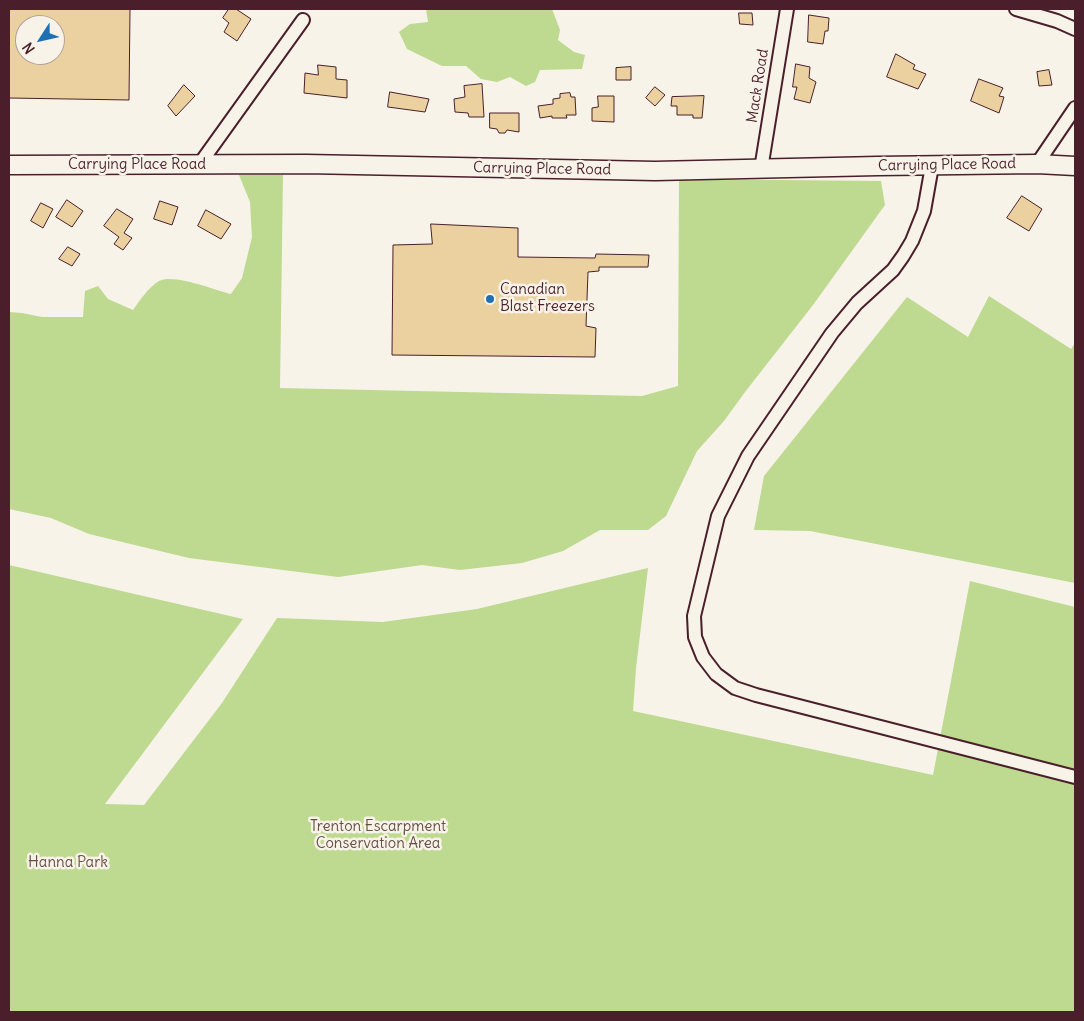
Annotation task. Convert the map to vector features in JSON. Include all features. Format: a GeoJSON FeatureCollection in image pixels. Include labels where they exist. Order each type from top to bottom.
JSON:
{"type":"FeatureCollection","features":[{"type":"Feature","properties":{"kind":"main road","name":"Carrying Place Road"},"geometry":{"type":"LineString","coordinates":[[9,165],[316,164],[656,171],[1037,164],[1075,166]]}},
{"type":"Feature","properties":{"kind":"street","name":"Mack Road"},"geometry":{"type":"LineString","coordinates":[[761,169],[787,9]]}},
{"type":"Feature","properties":{"kind":"street"},"geometry":{"type":"LineString","coordinates":[[1016,9],[1057,21],[1075,29]]}},
{"type":"Feature","properties":{"kind":"street"},"geometry":{"type":"LineString","coordinates":[[199,165],[303,20]]}},
{"type":"Feature","properties":{"kind":"street"},"geometry":{"type":"LineString","coordinates":[[1037,164],[1075,108]]}},
{"type":"Feature","properties":{"kind":"street"},"geometry":{"type":"LineString","coordinates":[[932,166],[924,211],[912,241],[903,256],[893,270],[857,303],[832,333],[748,456],[728,492],[718,516],[694,616],[695,637],[703,657],[716,674],[735,688],[1075,777]]}},
{"type":"Feature","properties":{"kind":"green space"},"geometry":{"type":"Polygon","coordinates":[[[426,9],[552,9],[560,30],[558,40],[574,52],[585,55],[582,69],[540,70],[535,82],[526,86],[510,77],[497,82],[481,79],[466,66],[442,66],[407,49],[399,32],[410,24],[428,22],[426,9]]]}},
{"type":"Feature","properties":{"kind":"green space"},"geometry":{"type":"Polygon","coordinates":[[[239,175],[283,175],[280,388],[642,396],[678,386],[679,179],[881,181],[885,205],[813,305],[724,421],[697,451],[666,516],[648,530],[600,530],[563,551],[522,563],[460,570],[422,565],[338,577],[189,558],[89,534],[51,518],[9,509],[9,312],[42,317],[83,317],[85,291],[98,286],[108,299],[133,310],[151,287],[165,279],[184,281],[231,294],[242,278],[252,237],[250,202],[239,175]]]}},
{"type":"Feature","properties":{"kind":"green space"},"geometry":{"type":"Polygon","coordinates":[[[989,296],[1071,349],[1075,343],[1075,583],[810,531],[754,530],[764,476],[907,297],[968,337],[989,296]]]}},
{"type":"Feature","properties":{"kind":"green space","name":"Trenton Escarpment Conservation Area"},"geometry":{"type":"Polygon","coordinates":[[[9,565],[243,619],[105,804],[144,805],[222,703],[277,618],[383,622],[477,609],[648,568],[636,668],[633,711],[933,775],[970,581],[1075,607],[1075,1012],[9,1012],[9,565]]]}},
{"type":"Feature","properties":{"kind":"building"},"geometry":{"type":"Polygon","coordinates":[[[9,9],[130,9],[129,100],[9,98],[9,9]]]}},
{"type":"Feature","properties":{"kind":"building"},"geometry":{"type":"Polygon","coordinates":[[[229,9],[236,9],[251,19],[237,41],[224,32],[229,23],[223,18],[229,9]]]}},
{"type":"Feature","properties":{"kind":"building"},"geometry":{"type":"Polygon","coordinates":[[[739,13],[752,13],[753,25],[740,24],[739,13]]]}},
{"type":"Feature","properties":{"kind":"building"},"geometry":{"type":"Polygon","coordinates":[[[809,15],[829,18],[828,31],[825,31],[823,44],[808,42],[809,15]]]}},
{"type":"Feature","properties":{"kind":"building"},"geometry":{"type":"Polygon","coordinates":[[[896,54],[915,65],[913,69],[926,74],[918,89],[887,77],[896,54]]]}},
{"type":"Feature","properties":{"kind":"building"},"geometry":{"type":"Polygon","coordinates":[[[796,64],[810,67],[809,78],[816,82],[810,103],[794,99],[797,87],[793,87],[796,64]]]}},
{"type":"Feature","properties":{"kind":"building"},"geometry":{"type":"Polygon","coordinates":[[[318,65],[336,67],[336,79],[347,80],[347,98],[304,93],[305,73],[318,75],[318,65]]]}},
{"type":"Feature","properties":{"kind":"building"},"geometry":{"type":"Polygon","coordinates":[[[631,67],[631,80],[616,80],[616,68],[631,67]]]}},
{"type":"Feature","properties":{"kind":"building"},"geometry":{"type":"Polygon","coordinates":[[[1049,70],[1052,85],[1039,86],[1037,72],[1049,70]]]}},
{"type":"Feature","properties":{"kind":"building"},"geometry":{"type":"Polygon","coordinates":[[[979,79],[1003,88],[999,96],[1004,97],[999,113],[971,101],[979,79]]]}},
{"type":"Feature","properties":{"kind":"building"},"geometry":{"type":"Polygon","coordinates":[[[482,84],[484,117],[469,117],[468,113],[455,112],[454,99],[465,97],[464,86],[482,84]]]}},
{"type":"Feature","properties":{"kind":"building"},"geometry":{"type":"Polygon","coordinates":[[[184,85],[195,96],[176,116],[168,106],[184,85]]]}},
{"type":"Feature","properties":{"kind":"building"},"geometry":{"type":"Polygon","coordinates":[[[655,87],[665,95],[655,106],[646,98],[655,87]]]}},
{"type":"Feature","properties":{"kind":"building"},"geometry":{"type":"Polygon","coordinates":[[[390,92],[429,99],[425,112],[388,107],[390,92]]]}},
{"type":"Feature","properties":{"kind":"building"},"geometry":{"type":"Polygon","coordinates":[[[570,93],[571,97],[575,97],[576,115],[566,115],[567,118],[552,118],[552,116],[540,118],[538,106],[553,104],[553,99],[560,98],[560,94],[570,93]]]}},
{"type":"Feature","properties":{"kind":"building"},"geometry":{"type":"Polygon","coordinates":[[[598,96],[614,96],[614,122],[592,121],[592,108],[598,107],[598,96]]]}},
{"type":"Feature","properties":{"kind":"building"},"geometry":{"type":"Polygon","coordinates":[[[704,96],[702,118],[693,118],[693,115],[677,115],[677,106],[671,106],[672,97],[704,96]]]}},
{"type":"Feature","properties":{"kind":"building"},"geometry":{"type":"Polygon","coordinates":[[[490,113],[519,113],[519,132],[507,130],[505,133],[499,133],[497,129],[490,128],[490,113]]]}},
{"type":"Feature","properties":{"kind":"building"},"geometry":{"type":"Polygon","coordinates":[[[1022,196],[1042,209],[1029,231],[1007,218],[1022,196]]]}},
{"type":"Feature","properties":{"kind":"building"},"geometry":{"type":"Polygon","coordinates":[[[67,200],[83,211],[72,227],[56,217],[67,200]]]}},
{"type":"Feature","properties":{"kind":"building"},"geometry":{"type":"Polygon","coordinates":[[[160,201],[178,207],[172,225],[154,219],[160,201]]]}},
{"type":"Feature","properties":{"kind":"building"},"geometry":{"type":"Polygon","coordinates":[[[41,203],[53,209],[43,228],[31,221],[41,203]]]}},
{"type":"Feature","properties":{"kind":"building"},"geometry":{"type":"Polygon","coordinates":[[[117,209],[133,219],[124,233],[132,238],[123,250],[114,244],[119,237],[104,226],[117,209]]]}},
{"type":"Feature","properties":{"kind":"building"},"geometry":{"type":"Polygon","coordinates":[[[206,210],[231,224],[221,239],[198,226],[206,210]]]}},
{"type":"Feature","properties":{"kind":"building","name":"Canadian Blast Freezers"},"geometry":{"type":"Polygon","coordinates":[[[431,224],[518,228],[518,257],[595,258],[596,254],[649,255],[648,267],[599,267],[599,271],[588,272],[586,326],[596,328],[595,357],[392,355],[393,245],[432,244],[431,224]]]}},
{"type":"Feature","properties":{"kind":"building"},"geometry":{"type":"Polygon","coordinates":[[[68,247],[80,254],[72,266],[59,259],[68,247]]]}},
{"type":"Feature","properties":{"kind":"place","name":"Canadian Blast Freezers"},"geometry":{"type":"Point","coordinates":[490,299]}},
{"type":"Feature","properties":{"kind":"park label","name":"Hanna Park"},"geometry":{"type":"Point","coordinates":[68,863]}}]}
